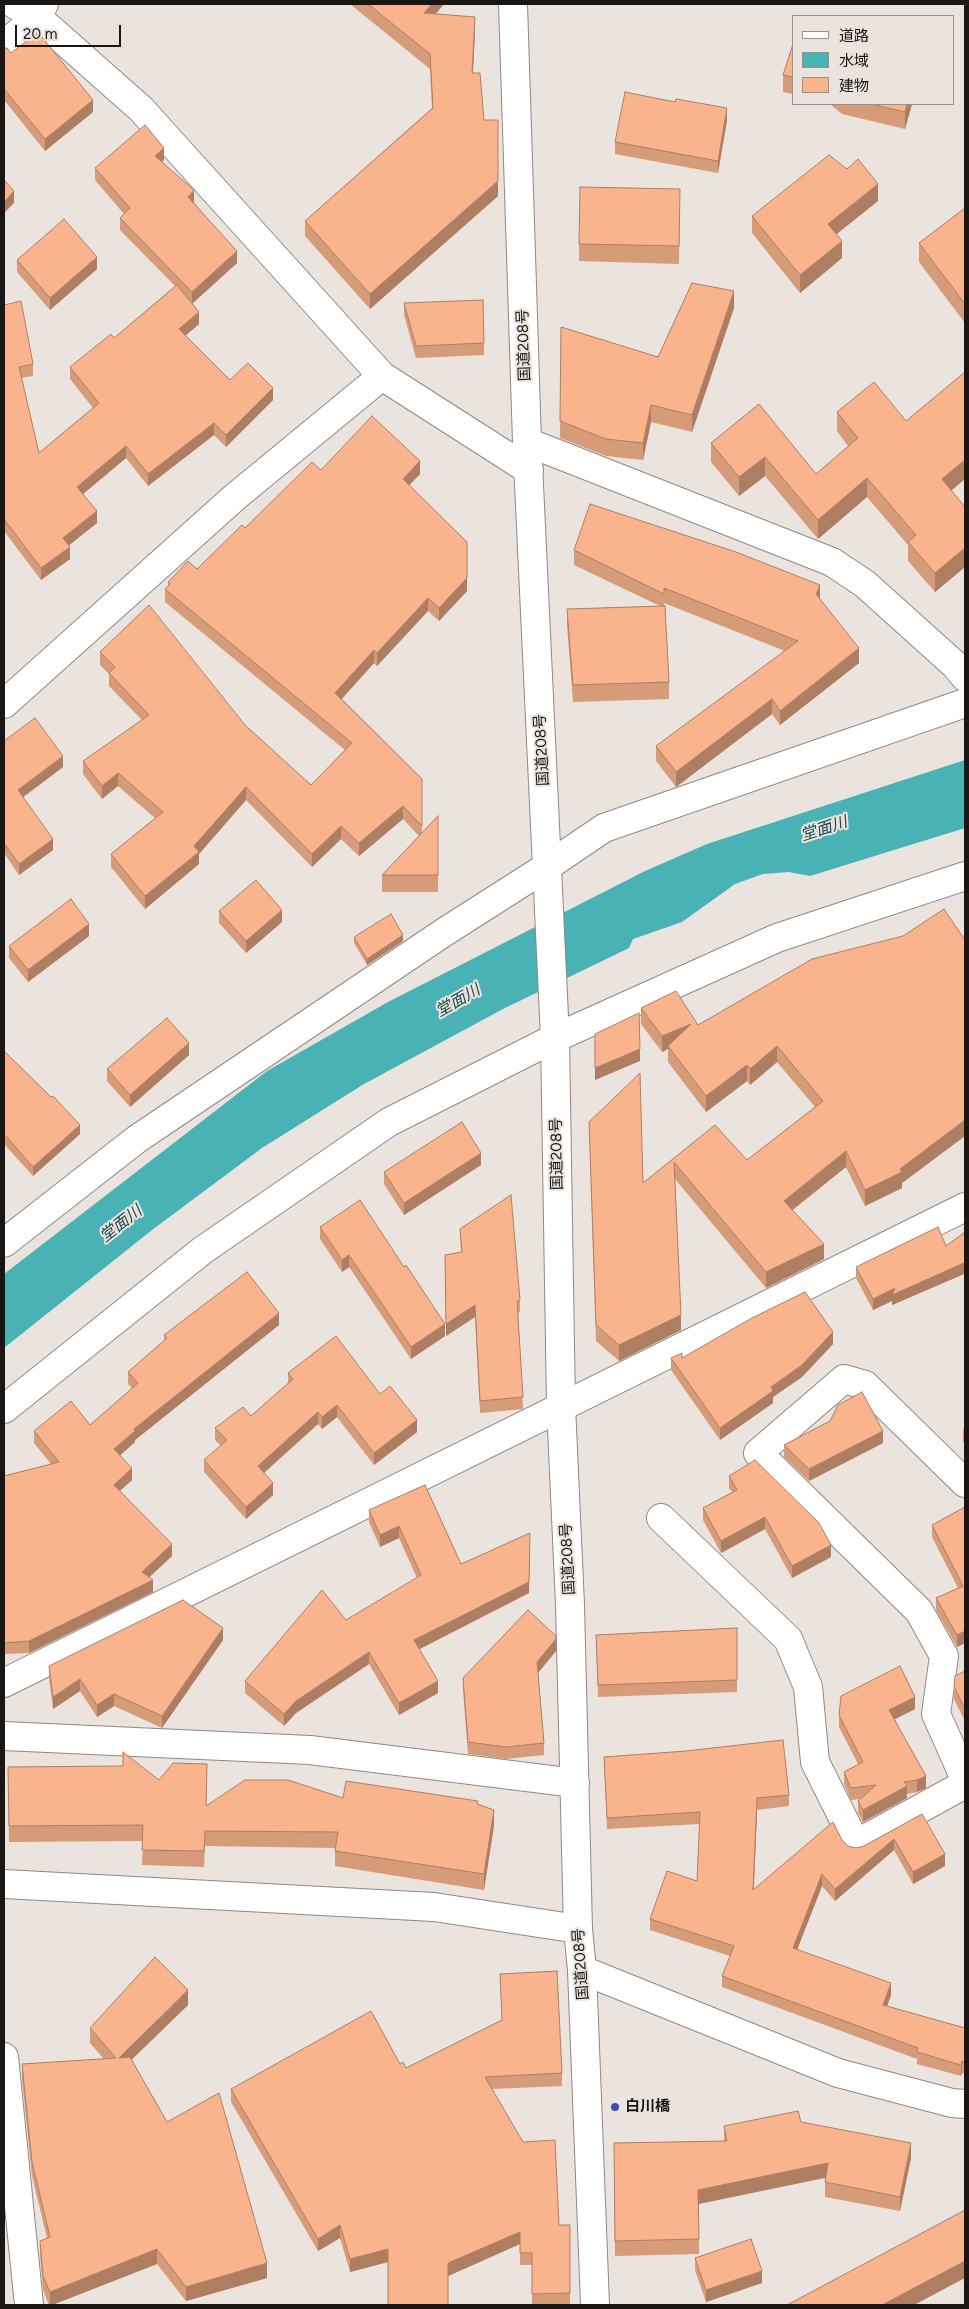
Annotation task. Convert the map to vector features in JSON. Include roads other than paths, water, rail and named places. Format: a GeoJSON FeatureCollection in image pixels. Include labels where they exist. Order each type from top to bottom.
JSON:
{"type":"FeatureCollection","features":[{"type":"Feature","properties":{"kind":"main road","name":"国道208号"},"geometry":{"type":"LineString","coordinates":[[513,4],[527,442],[555,1038],[561,1406],[570,1605],[578,1929],[582,1970],[594,2305]]}},
{"type":"Feature","properties":{"kind":"main road"},"geometry":{"type":"LineString","coordinates":[[4,45],[32,8],[141,109],[236,212],[382,376],[529,470]]}},
{"type":"Feature","properties":{"kind":"main road"},"geometry":{"type":"LineString","coordinates":[[4,704],[235,497],[382,376]]}},
{"type":"Feature","properties":{"kind":"main road"},"geometry":{"type":"LineString","coordinates":[[527,442],[832,562],[865,584],[955,665],[965,677]]}},
{"type":"Feature","properties":{"kind":"main road"},"geometry":{"type":"LineString","coordinates":[[4,1243],[136,1139],[442,933],[604,828],[965,703]]}},
{"type":"Feature","properties":{"kind":"main road"},"geometry":{"type":"LineString","coordinates":[[4,1409],[203,1250],[389,1122],[555,1038],[777,938],[965,876]]}},
{"type":"Feature","properties":{"kind":"main road"},"geometry":{"type":"LineString","coordinates":[[4,1683],[965,1207]]}},
{"type":"Feature","properties":{"kind":"main road"},"geometry":{"type":"LineString","coordinates":[[965,1483],[864,1385],[844,1378],[758,1452],[919,1611],[944,1656],[936,1714],[965,1779]]}},
{"type":"Feature","properties":{"kind":"main road"},"geometry":{"type":"LineString","coordinates":[[661,1518],[788,1639],[808,1687],[815,1762],[856,1844],[965,1784]]}},
{"type":"Feature","properties":{"kind":"main road"},"geometry":{"type":"LineString","coordinates":[[4,1736],[310,1750],[575,1783]]}},
{"type":"Feature","properties":{"kind":"main road"},"geometry":{"type":"LineString","coordinates":[[4,1884],[434,1907],[578,1929]]}},
{"type":"Feature","properties":{"kind":"main road"},"geometry":{"type":"LineString","coordinates":[[582,1970],[838,2073],[952,2103],[965,2104]]}},
{"type":"Feature","properties":{"kind":"main road"},"geometry":{"type":"LineString","coordinates":[[4,2057],[28,2305]]}},
{"type":"Feature","properties":{"kind":"water","name":"堂面川"},"geometry":{"type":"Polygon","coordinates":[[[965,760],[965,828],[810,876],[789,872],[763,874],[735,884],[682,922],[633,939],[629,948],[503,1009],[364,1084],[262,1148],[152,1230],[4,1348],[4,1274],[267,1071],[388,1002],[645,871],[707,844],[965,760]]]}},
{"type":"Feature","properties":{"kind":"place","name":"白川橋"},"geometry":{"type":"Point","coordinates":[615,2107]}}]}
